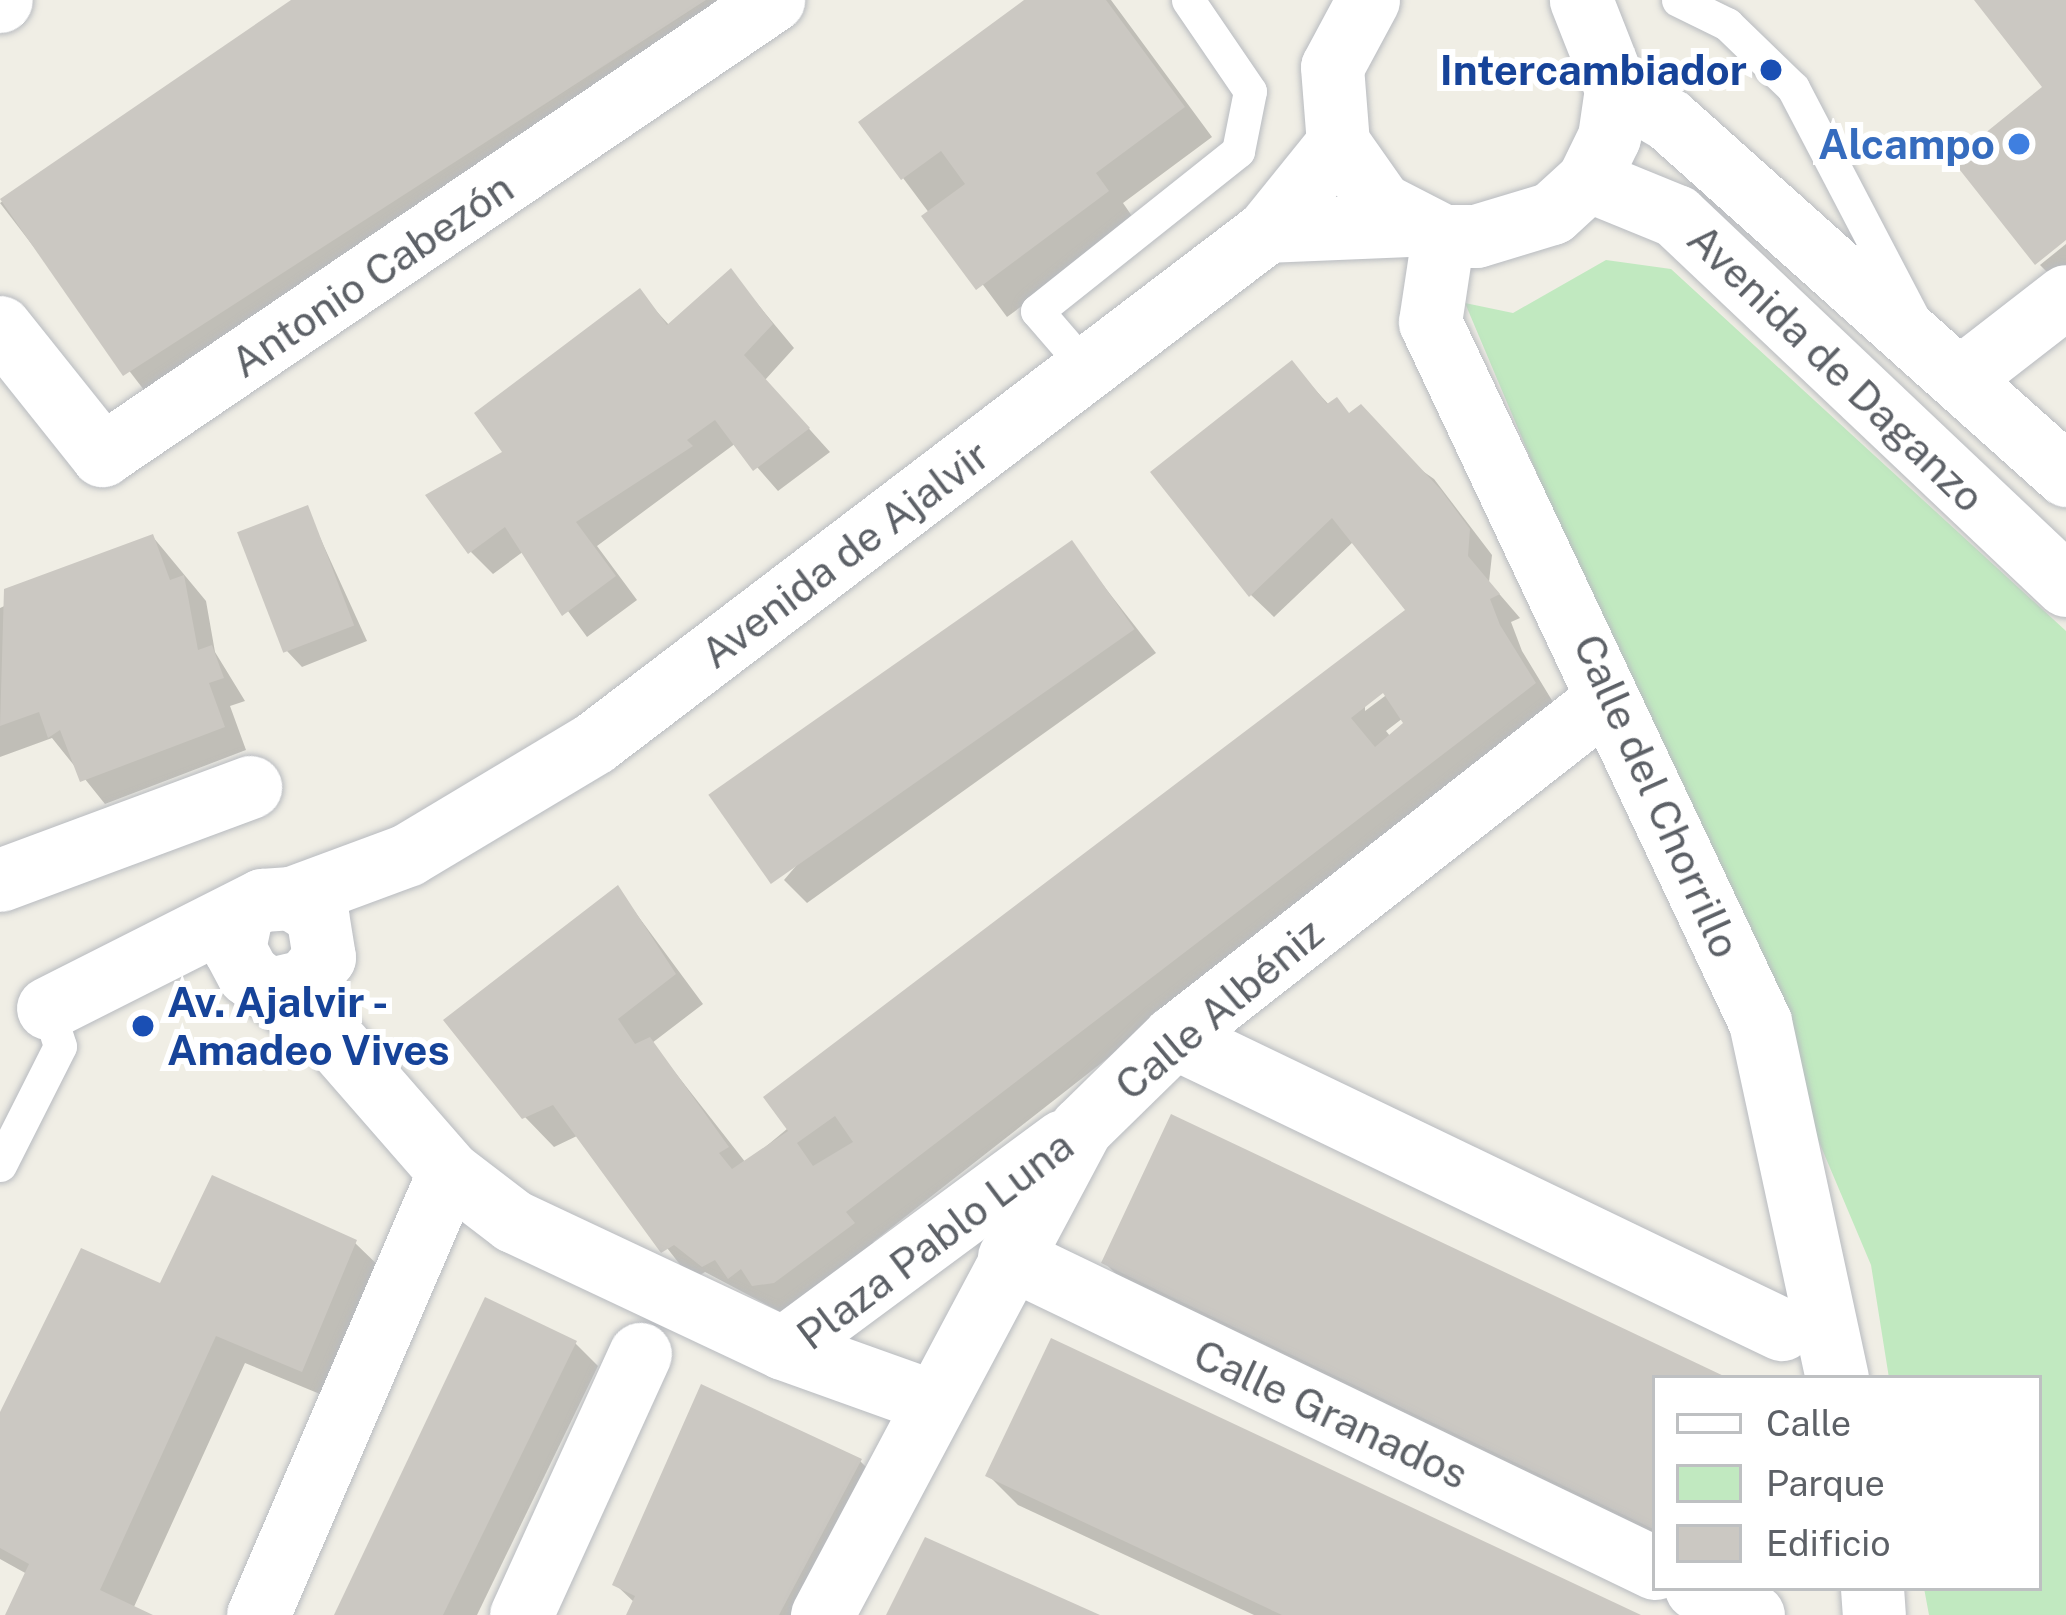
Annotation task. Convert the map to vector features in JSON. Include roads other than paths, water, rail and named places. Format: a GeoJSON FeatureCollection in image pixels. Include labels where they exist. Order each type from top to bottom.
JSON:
{"type":"FeatureCollection","features":[{"type":"Feature","properties":{"kind":"street","name":"Antonio Cabezón"},"geometry":{"type":"LineString","coordinates":[[0,327],[102,454],[773,0]]}},
{"type":"Feature","properties":{"kind":"street"},"geometry":{"type":"LineString","coordinates":[[1304,0],[1332,68],[1338,143],[1355,177],[1428,230]]}},
{"type":"Feature","properties":{"kind":"street"},"geometry":{"type":"LineString","coordinates":[[1332,68],[1368,0]]}},
{"type":"Feature","properties":{"kind":"street"},"geometry":{"type":"LineString","coordinates":[[1267,231],[1508,233],[1588,180],[1616,89],[1581,0]]}},
{"type":"Feature","properties":{"kind":"street","name":"Avenida de Daganzo"},"geometry":{"type":"LineString","coordinates":[[1616,89],[1669,120],[2066,475]]}},
{"type":"Feature","properties":{"kind":"street","name":"Avenida de Ajalvir"},"geometry":{"type":"LineString","coordinates":[[24,1014],[284,947],[407,855],[594,743],[1267,231],[1338,143]]}},
{"type":"Feature","properties":{"kind":"street","name":"Avenida de Daganzo"},"geometry":{"type":"LineString","coordinates":[[1588,180],[1676,216],[2066,585]]}},
{"type":"Feature","properties":{"kind":"street","name":"Calle del Chorrillo"},"geometry":{"type":"LineString","coordinates":[[1428,230],[1430,322],[1598,661],[1605,700],[1760,1022],[1836,1375]]}},
{"type":"Feature","properties":{"kind":"street"},"geometry":{"type":"LineString","coordinates":[[1944,365],[2066,296]]}},
{"type":"Feature","properties":{"kind":"street","name":"Calle Albéniz"},"geometry":{"type":"LineString","coordinates":[[821,1615],[928,1400],[1082,1128],[1174,1037],[1605,700]]}},
{"type":"Feature","properties":{"kind":"street"},"geometry":{"type":"LineString","coordinates":[[0,880],[250,787]]}},
{"type":"Feature","properties":{"kind":"street"},"geometry":{"type":"LineString","coordinates":[[284,947],[334,1040],[449,1172],[513,1221],[783,1348]]}},
{"type":"Feature","properties":{"kind":"street"},"geometry":{"type":"LineString","coordinates":[[1174,1037],[1780,1329]]}},
{"type":"Feature","properties":{"kind":"street","name":"Plaza Pablo Luna"},"geometry":{"type":"LineString","coordinates":[[783,1348],[1082,1128]]}},
{"type":"Feature","properties":{"kind":"street"},"geometry":{"type":"LineString","coordinates":[[258,1615],[449,1172]]}},
{"type":"Feature","properties":{"kind":"street","name":"Calle Granados"},"geometry":{"type":"LineString","coordinates":[[1009,1257],[1652,1567]]}},
{"type":"Feature","properties":{"kind":"street","name":"Plaza Pablo Luna"},"geometry":{"type":"LineString","coordinates":[[783,1348],[928,1400]]}},
{"type":"Feature","properties":{"kind":"street"},"geometry":{"type":"LineString","coordinates":[[520,1615],[640,1354]]}},
{"type":"Feature","properties":{"kind":"street"},"geometry":{"type":"LineString","coordinates":[[1702,1591],[1753,1615]]}},
{"type":"Feature","properties":{"kind":"lane"},"geometry":{"type":"LineString","coordinates":[[1088,370],[1037,311],[1238,151],[1250,91],[1188,0]]}},
{"type":"Feature","properties":{"kind":"lane"},"geometry":{"type":"LineString","coordinates":[[1678,0],[1727,24],[1818,122],[1944,365]]}},
{"type":"Feature","properties":{"kind":"lane"},"geometry":{"type":"LineString","coordinates":[[0,1165],[60,1046],[24,1014]]}},
{"type":"Feature","properties":{"kind":"place","name":"Intercambiador"},"geometry":{"type":"Point","coordinates":[1771,70]}},
{"type":"Feature","properties":{"kind":"place","name":"Alcampo"},"geometry":{"type":"Point","coordinates":[2019,144]}},
{"type":"Feature","properties":{"kind":"place","name":"Av. Ajalvir - Amadeo Vives"},"geometry":{"type":"Point","coordinates":[143,1026]}}]}
